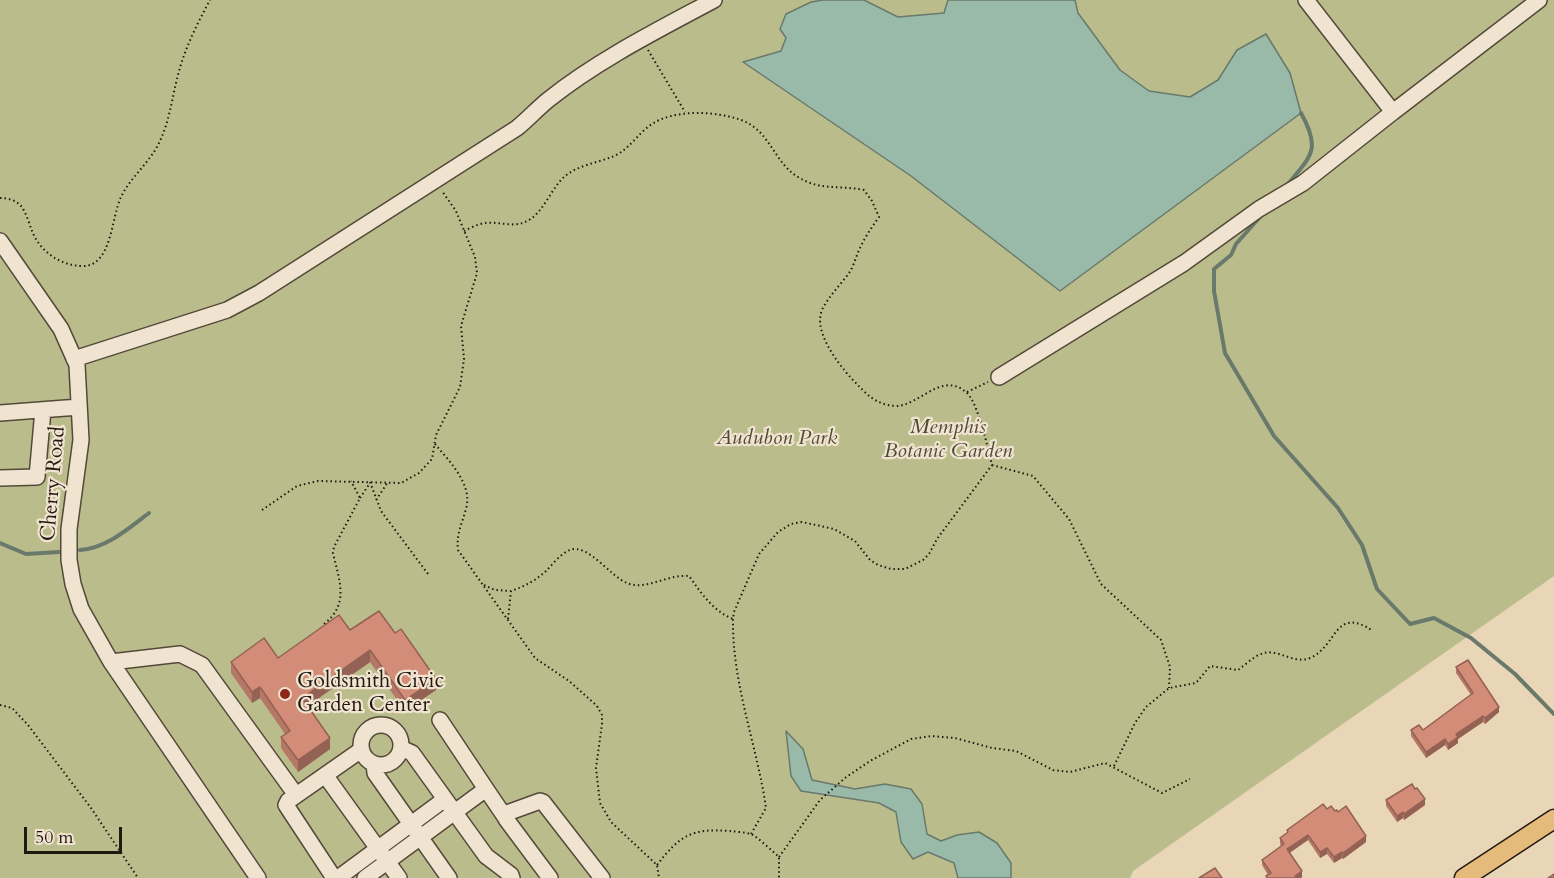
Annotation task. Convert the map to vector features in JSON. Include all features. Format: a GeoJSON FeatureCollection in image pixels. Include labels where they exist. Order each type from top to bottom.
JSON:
{"type":"FeatureCollection","features":[{"type":"Feature","properties":{"kind":"main road"},"geometry":{"type":"LineString","coordinates":[[1464,878],[1554,819]]}},
{"type":"Feature","properties":{"kind":"street"},"geometry":{"type":"LineString","coordinates":[[74,359],[227,310],[260,293],[336,242],[518,128],[548,100],[582,76],[714,0]]}},
{"type":"Feature","properties":{"kind":"street"},"geometry":{"type":"LineString","coordinates":[[1306,0],[1393,112]]}},
{"type":"Feature","properties":{"kind":"street"},"geometry":{"type":"LineString","coordinates":[[999,377],[1184,263],[1259,209],[1303,183],[1539,0]]}},
{"type":"Feature","properties":{"kind":"street","name":"Cherry Road"},"geometry":{"type":"LineString","coordinates":[[0,241],[61,329],[77,365],[81,440],[69,529],[69,560],[73,584],[81,609],[111,662],[258,878]]}},
{"type":"Feature","properties":{"kind":"street"},"geometry":{"type":"LineString","coordinates":[[0,413],[80,407]]}},
{"type":"Feature","properties":{"kind":"street"},"geometry":{"type":"LineString","coordinates":[[0,478],[37,477],[43,410]]}},
{"type":"Feature","properties":{"kind":"street"},"geometry":{"type":"LineString","coordinates":[[111,662],[180,654],[202,664],[296,795]]}},
{"type":"Feature","properties":{"kind":"street"},"geometry":{"type":"LineString","coordinates":[[440,720],[505,817],[550,878]]}},
{"type":"Feature","properties":{"kind":"street"},"geometry":{"type":"LineString","coordinates":[[388,725],[398,734],[401,748],[391,763],[374,764],[367,760],[361,750],[361,741],[363,735],[374,726],[388,725]]}},
{"type":"Feature","properties":{"kind":"street"},"geometry":{"type":"LineString","coordinates":[[401,748],[412,753],[486,856],[512,878]]}},
{"type":"Feature","properties":{"kind":"street"},"geometry":{"type":"LineString","coordinates":[[361,750],[296,795],[286,805],[337,878],[445,799]]}},
{"type":"Feature","properties":{"kind":"street"},"geometry":{"type":"LineString","coordinates":[[374,764],[375,773],[449,878]]}},
{"type":"Feature","properties":{"kind":"street"},"geometry":{"type":"LineString","coordinates":[[326,775],[399,878]]}},
{"type":"Feature","properties":{"kind":"street"},"geometry":{"type":"LineString","coordinates":[[365,878],[486,789]]}},
{"type":"Feature","properties":{"kind":"street"},"geometry":{"type":"LineString","coordinates":[[505,817],[507,813],[516,809],[543,802],[602,878]]}},
{"type":"Feature","properties":{"kind":"path"},"geometry":{"type":"LineString","coordinates":[[0,198],[12,200],[21,206],[33,234],[47,254],[60,261],[82,266],[94,264],[105,252],[116,208],[122,194],[158,146],[170,113],[179,69],[210,0]]}},
{"type":"Feature","properties":{"kind":"path"},"geometry":{"type":"LineString","coordinates":[[642,40],[684,112]]}},
{"type":"Feature","properties":{"kind":"path"},"geometry":{"type":"LineString","coordinates":[[464,231],[483,223],[515,225],[530,220],[564,177],[580,168],[615,156],[626,149],[653,123],[684,112],[725,115],[744,121],[759,131],[785,166],[797,177],[829,189],[849,187],[864,190],[879,217],[861,246],[851,271],[822,308],[820,323],[826,342],[838,362],[871,399],[883,404],[898,406],[909,403],[936,387],[955,386],[967,392],[975,406],[992,465]]}},
{"type":"Feature","properties":{"kind":"path"},"geometry":{"type":"LineString","coordinates":[[262,510],[297,486],[318,481],[401,483],[419,473],[432,459],[436,435],[460,387],[464,359],[461,326],[477,273],[475,257],[456,212],[436,181]]}},
{"type":"Feature","properties":{"kind":"path"},"geometry":{"type":"LineString","coordinates":[[967,392],[999,377]]}},
{"type":"Feature","properties":{"kind":"path"},"geometry":{"type":"LineString","coordinates":[[435,444],[456,471],[466,487],[468,496],[467,508],[456,539],[458,550],[536,658],[569,681],[597,706],[602,715],[596,768],[600,803],[611,822],[657,865],[658,878]]}},
{"type":"Feature","properties":{"kind":"path"},"geometry":{"type":"LineString","coordinates":[[751,834],[766,808],[736,663],[734,612],[759,554],[774,537],[791,524],[802,522],[844,533],[855,541],[870,560],[878,565],[891,569],[905,569],[923,560],[929,554],[937,539],[992,465]]}},
{"type":"Feature","properties":{"kind":"path"},"geometry":{"type":"LineString","coordinates":[[992,465],[1033,476],[1069,519],[1101,584],[1161,640],[1167,652],[1170,667],[1169,688]]}},
{"type":"Feature","properties":{"kind":"path"},"geometry":{"type":"LineString","coordinates":[[351,482],[360,498]]}},
{"type":"Feature","properties":{"kind":"path"},"geometry":{"type":"LineString","coordinates":[[324,624],[336,610],[342,594],[333,553],[334,547],[370,482]]}},
{"type":"Feature","properties":{"kind":"path"},"geometry":{"type":"LineString","coordinates":[[370,482],[381,511],[428,574]]}},
{"type":"Feature","properties":{"kind":"path"},"geometry":{"type":"LineString","coordinates":[[376,500],[388,482]]}},
{"type":"Feature","properties":{"kind":"path"},"geometry":{"type":"LineString","coordinates":[[484,585],[495,590],[511,591],[528,585],[569,550],[578,548],[625,583],[638,587],[677,575],[689,576],[721,614],[734,619]]}},
{"type":"Feature","properties":{"kind":"path"},"geometry":{"type":"LineString","coordinates":[[508,620],[511,591]]}},
{"type":"Feature","properties":{"kind":"path"},"geometry":{"type":"LineString","coordinates":[[1114,766],[1135,723],[1146,707],[1169,688],[1196,683],[1210,666],[1238,670],[1261,653],[1271,652],[1299,661],[1308,659],[1318,654],[1340,628],[1352,622],[1361,623],[1373,632]]}},
{"type":"Feature","properties":{"kind":"path"},"geometry":{"type":"LineString","coordinates":[[0,705],[12,708],[28,725],[91,808],[138,878]]}},
{"type":"Feature","properties":{"kind":"path"},"geometry":{"type":"LineString","coordinates":[[779,878],[779,857],[820,800],[845,778],[897,745],[911,739],[932,736],[955,738],[992,748],[1016,751],[1053,770],[1070,772],[1105,763],[1162,794],[1190,779]]}},
{"type":"Feature","properties":{"kind":"path"},"geometry":{"type":"LineString","coordinates":[[657,865],[676,844],[696,831],[712,830],[751,834],[779,857]]}},
{"type":"Feature","properties":{"kind":"green space","name":"Memphis Botanic Garden"},"geometry":{"type":"Polygon","coordinates":[[[0,0],[1554,0],[1554,576],[1133,871],[1130,878],[0,878],[0,0]]]}},
{"type":"Feature","properties":{"kind":"shaded area"},"geometry":{"type":"Polygon","coordinates":[[[864,0],[898,17],[944,13],[948,0],[1075,0],[1078,13],[1120,70],[1149,91],[1190,97],[1218,80],[1237,50],[1266,34],[1290,73],[1301,113],[1060,291],[911,176],[743,62],[781,51],[786,38],[780,29],[786,14],[811,2],[864,0]]]}},
{"type":"Feature","properties":{"kind":"shaded area"},"geometry":{"type":"Polygon","coordinates":[[[786,731],[803,749],[812,780],[855,789],[885,784],[911,789],[922,804],[927,834],[941,841],[957,835],[979,832],[997,843],[1011,863],[1011,878],[958,878],[954,863],[928,852],[913,859],[901,842],[896,812],[879,803],[801,791],[791,776],[786,731]]]}},
{"type":"Feature","properties":{"kind":"building","name":"Goldsmith Civic Garden Center"},"geometry":{"type":"Polygon","coordinates":[[[379,611],[395,633],[401,629],[436,679],[405,700],[370,650],[302,698],[330,738],[298,760],[281,737],[290,731],[260,687],[252,692],[231,662],[264,638],[278,658],[339,615],[350,630],[379,611]]]}},
{"type":"Feature","properties":{"kind":"building"},"geometry":{"type":"Polygon","coordinates":[[[1468,660],[1499,707],[1485,718],[1483,716],[1456,734],[1458,737],[1448,744],[1445,739],[1426,752],[1411,730],[1419,725],[1423,730],[1473,693],[1456,667],[1468,660]]]}},
{"type":"Feature","properties":{"kind":"building"},"geometry":{"type":"Polygon","coordinates":[[[1412,784],[1425,799],[1404,814],[1403,812],[1397,816],[1386,800],[1412,784]]]}},
{"type":"Feature","properties":{"kind":"building"},"geometry":{"type":"Polygon","coordinates":[[[1323,804],[1327,809],[1331,806],[1338,812],[1346,806],[1366,836],[1334,857],[1327,848],[1320,852],[1308,835],[1287,849],[1302,871],[1295,876],[1296,878],[1267,878],[1266,876],[1271,873],[1262,860],[1284,844],[1280,838],[1288,832],[1287,830],[1323,804]]]}},
{"type":"Feature","properties":{"kind":"building"},"geometry":{"type":"Polygon","coordinates":[[[1215,868],[1222,878],[1199,878],[1215,868]]]}},
{"type":"Feature","properties":{"kind":"waterway"},"geometry":{"type":"LineString","coordinates":[[1288,184],[1303,166],[1311,151],[1311,135],[1301,113]]}},
{"type":"Feature","properties":{"kind":"waterway"},"geometry":{"type":"LineString","coordinates":[[1260,217],[1236,244],[1231,255],[1214,269],[1214,291],[1225,353],[1274,436],[1338,508],[1362,545],[1377,589],[1410,624],[1434,618],[1471,638],[1515,674],[1554,714]]}},
{"type":"Feature","properties":{"kind":"waterway"},"geometry":{"type":"LineString","coordinates":[[80,550],[108,541],[149,513]]}},
{"type":"Feature","properties":{"kind":"waterway"},"geometry":{"type":"LineString","coordinates":[[0,543],[26,554],[59,552]]}},
{"type":"Feature","properties":{"kind":"place","name":"Goldsmith Civic Garden Center"},"geometry":{"type":"Point","coordinates":[285,694]}},
{"type":"Feature","properties":{"kind":"park label","name":"Audubon Park"},"geometry":{"type":"Point","coordinates":[777,439]}}]}
